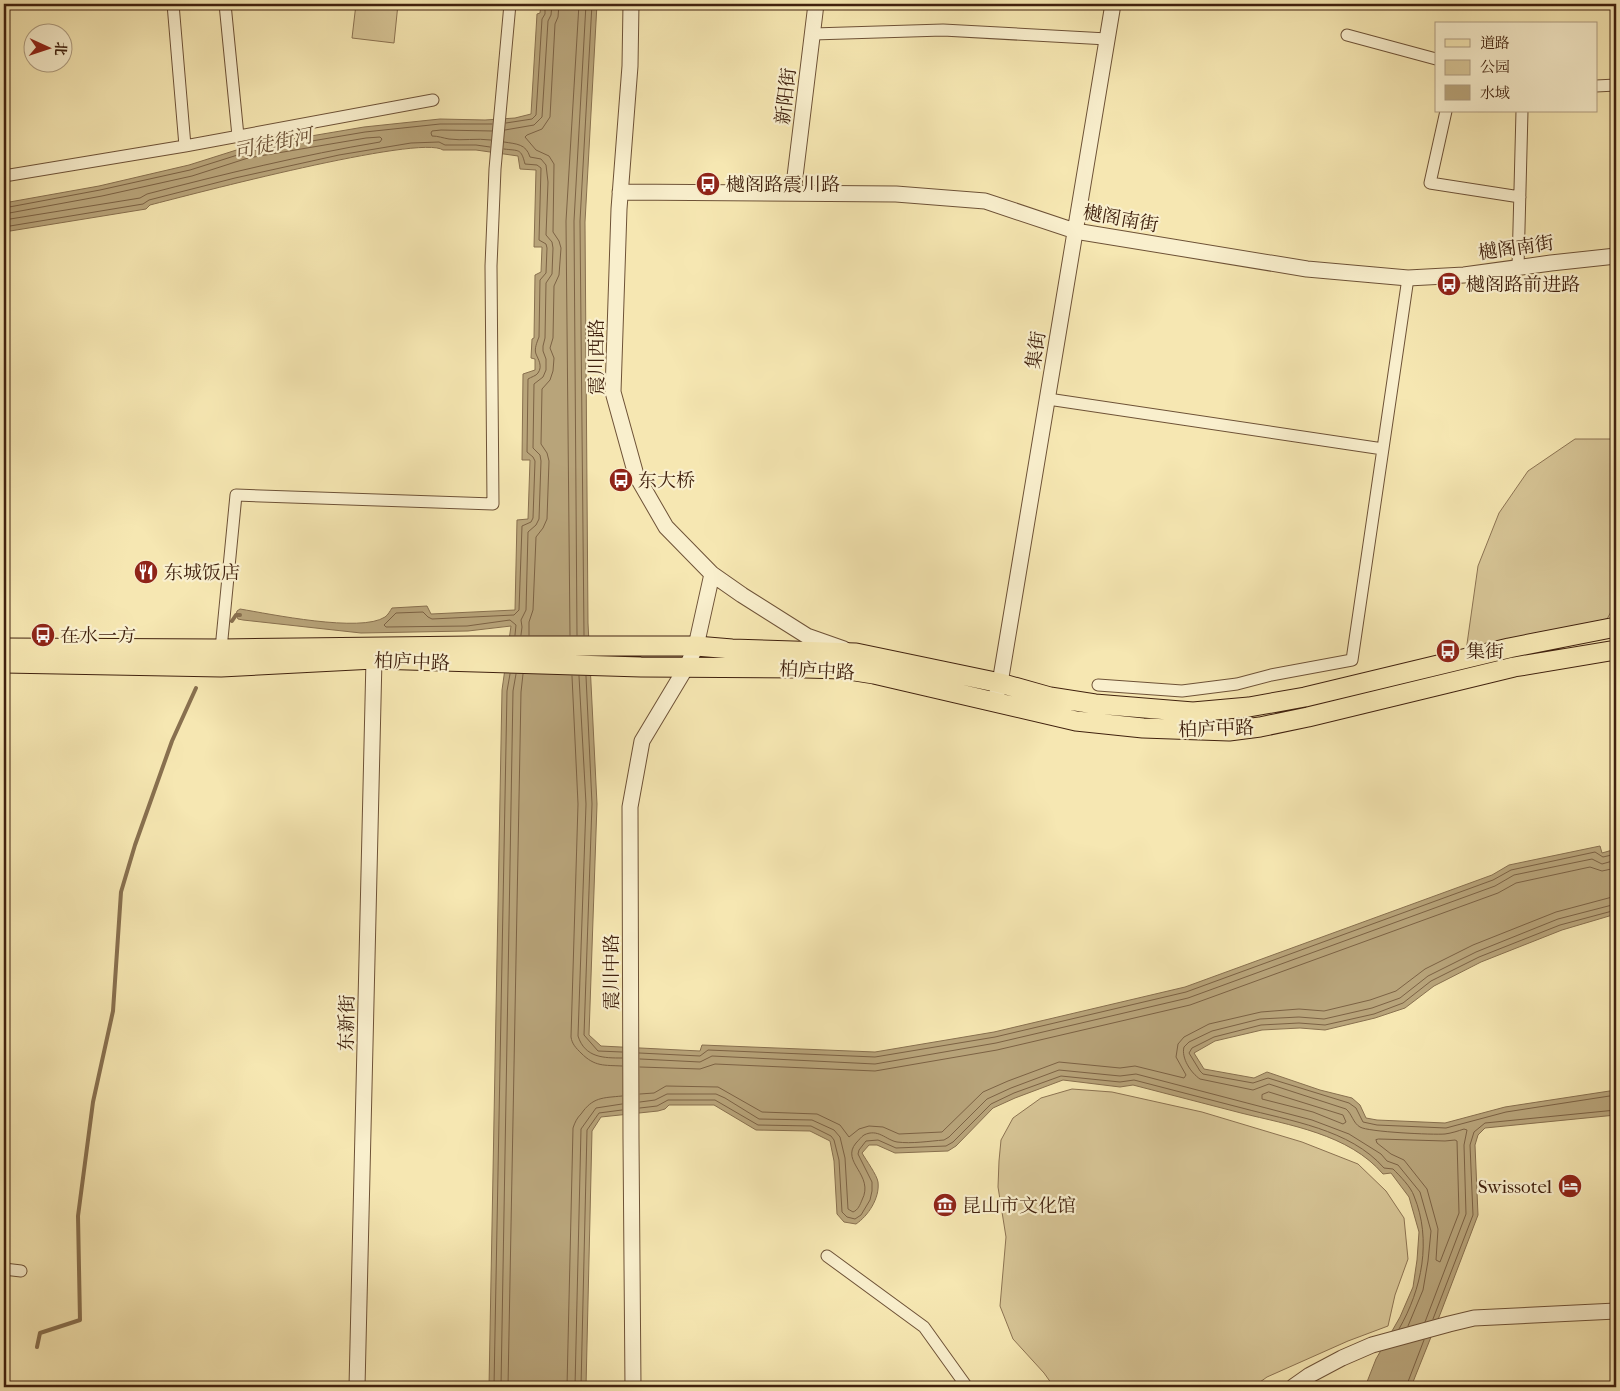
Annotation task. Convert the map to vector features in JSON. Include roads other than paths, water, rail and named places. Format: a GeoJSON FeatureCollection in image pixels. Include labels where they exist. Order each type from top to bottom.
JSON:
{"type":"FeatureCollection","features":[{"type":"Feature","properties":{"kind":"main road","name":"柏庐中路"},"geometry":{"type":"LineString","coordinates":[[4,663],[221,667],[472,654],[696,646],[856,653],[1000,683],[1050,697],[1095,704],[1193,712],[1249,707],[1305,697],[1508,648],[1616,627]]}},
{"type":"Feature","properties":{"kind":"main road","name":"柏庐中路"},"geometry":{"type":"LineString","coordinates":[[4,648],[221,648],[472,654],[641,667],[842,669],[874,674],[1076,721],[1143,728],[1229,731],[1308,717],[1514,667],[1616,650]]}},
{"type":"Feature","properties":{"kind":"street"},"geometry":{"type":"LineString","coordinates":[[173,4],[185,146]]}},
{"type":"Feature","properties":{"kind":"street"},"geometry":{"type":"LineString","coordinates":[[225,4],[238,136]]}},
{"type":"Feature","properties":{"kind":"street"},"geometry":{"type":"LineString","coordinates":[[221,648],[236,495],[493,504],[490,266],[495,168],[510,4]]}},
{"type":"Feature","properties":{"kind":"street","name":"震川西路"},"geometry":{"type":"LineString","coordinates":[[631,4],[630,66],[620,192],[612,392],[636,475],[666,527],[712,574],[807,636],[856,653]]}},
{"type":"Feature","properties":{"kind":"street","name":"新阳街"},"geometry":{"type":"LineString","coordinates":[[793,193],[816,4]]}},
{"type":"Feature","properties":{"kind":"street","name":"集街"},"geometry":{"type":"LineString","coordinates":[[994,702],[1000,683],[1112,4]]}},
{"type":"Feature","properties":{"kind":"street"},"geometry":{"type":"LineString","coordinates":[[813,34],[943,30],[1107,39]]}},
{"type":"Feature","properties":{"kind":"street"},"geometry":{"type":"LineString","coordinates":[[1347,35],[1435,58]]}},
{"type":"Feature","properties":{"kind":"street"},"geometry":{"type":"LineString","coordinates":[[1598,86],[1616,85]]}},
{"type":"Feature","properties":{"kind":"street"},"geometry":{"type":"LineString","coordinates":[[4,176],[185,146],[433,100]]}},
{"type":"Feature","properties":{"kind":"street"},"geometry":{"type":"LineString","coordinates":[[1446,112],[1430,183],[1520,197]]}},
{"type":"Feature","properties":{"kind":"street"},"geometry":{"type":"LineString","coordinates":[[1518,267],[1522,112]]}},
{"type":"Feature","properties":{"kind":"street","name":"樾阁南街"},"geometry":{"type":"LineString","coordinates":[[620,192],[896,194],[985,201],[1075,231],[1307,269],[1408,278],[1464,274],[1616,256]]}},
{"type":"Feature","properties":{"kind":"street"},"geometry":{"type":"LineString","coordinates":[[1098,685],[1182,691],[1236,684],[1271,675],[1352,660],[1408,278]]}},
{"type":"Feature","properties":{"kind":"street"},"geometry":{"type":"LineString","coordinates":[[1048,399],[1383,448]]}},
{"type":"Feature","properties":{"kind":"street","name":"震川中路"},"geometry":{"type":"LineString","coordinates":[[633,1387],[630,807],[642,741],[687,666],[696,646],[712,574]]}},
{"type":"Feature","properties":{"kind":"street","name":"东新街"},"geometry":{"type":"LineString","coordinates":[[357,1387],[374,659]]}},
{"type":"Feature","properties":{"kind":"street"},"geometry":{"type":"LineString","coordinates":[[827,1256],[924,1327],[967,1387]]}},
{"type":"Feature","properties":{"kind":"street"},"geometry":{"type":"LineString","coordinates":[[4,1269],[21,1271]]}},
{"type":"Feature","properties":{"kind":"street"},"geometry":{"type":"LineString","coordinates":[[1293,1387],[1334,1362],[1372,1345],[1474,1318],[1616,1310]]}},
{"type":"Feature","properties":{"kind":"water","name":"司徒街河"},"geometry":{"type":"Polygon","coordinates":[[[541,4],[597,4],[585,222],[588,623],[597,804],[589,1035],[601,1046],[700,1051],[702,1045],[875,1052],[994,1032],[1185,987],[1492,875],[1509,865],[1600,846],[1602,853],[1616,849],[1616,914],[1562,930],[1481,962],[1434,986],[1405,1008],[1375,1018],[1325,1030],[1300,1028],[1262,1030],[1215,1041],[1194,1053],[1204,1069],[1254,1078],[1267,1072],[1320,1090],[1352,1098],[1360,1105],[1366,1118],[1377,1120],[1445,1123],[1505,1107],[1616,1090],[1616,1115],[1485,1128],[1478,1135],[1475,1145],[1478,1215],[1411,1387],[1365,1387],[1376,1359],[1400,1317],[1413,1287],[1417,1260],[1419,1232],[1409,1197],[1391,1173],[1383,1174],[1369,1160],[1336,1140],[1298,1127],[1133,1085],[1120,1087],[1063,1080],[993,1108],[956,1146],[948,1151],[895,1153],[877,1145],[869,1145],[862,1153],[876,1176],[878,1188],[872,1206],[856,1224],[844,1222],[837,1214],[834,1161],[830,1141],[810,1131],[756,1130],[714,1105],[669,1105],[665,1109],[658,1111],[601,1117],[592,1131],[586,1387],[489,1387],[502,690],[511,626],[468,631],[361,633],[243,620],[238,619],[236,615],[240,609],[315,621],[356,623],[385,617],[392,608],[427,606],[431,614],[515,610],[517,520],[528,519],[530,460],[522,460],[523,374],[535,370],[535,359],[531,358],[532,339],[534,338],[535,275],[541,272],[542,247],[534,247],[536,170],[520,169],[518,156],[476,150],[443,150],[425,147],[393,150],[302,168],[150,205],[146,209],[4,232],[4,203],[99,186],[189,165],[246,147],[364,127],[440,119],[485,120],[515,118],[531,114],[537,14],[540,13],[541,4]]]}},
{"type":"Feature","properties":{"kind":"waterway"},"geometry":{"type":"LineString","coordinates":[[232,621],[236,615],[240,615]]}},
{"type":"Feature","properties":{"kind":"waterway"},"geometry":{"type":"LineString","coordinates":[[37,1347],[40,1333],[80,1320],[78,1216],[93,1102],[113,1011],[121,892],[135,845],[172,741],[196,688]]}},
{"type":"Feature","properties":{"kind":"place","name":"樾阁路震川路"},"geometry":{"type":"Point","coordinates":[708,184]}},
{"type":"Feature","properties":{"kind":"place","name":"樾阁路前进路"},"geometry":{"type":"Point","coordinates":[1449,284]}},
{"type":"Feature","properties":{"kind":"place","name":"东大桥"},"geometry":{"type":"Point","coordinates":[621,480]}},
{"type":"Feature","properties":{"kind":"place","name":"东城饭店"},"geometry":{"type":"Point","coordinates":[146,572]}},
{"type":"Feature","properties":{"kind":"place","name":"在水一方"},"geometry":{"type":"Point","coordinates":[43,635]}},
{"type":"Feature","properties":{"kind":"place","name":"集街"},"geometry":{"type":"Point","coordinates":[1448,651]}},
{"type":"Feature","properties":{"kind":"place","name":"Swissotel"},"geometry":{"type":"Point","coordinates":[1570,1186]}},
{"type":"Feature","properties":{"kind":"place","name":"昆山市文化馆"},"geometry":{"type":"Point","coordinates":[945,1205]}}]}
